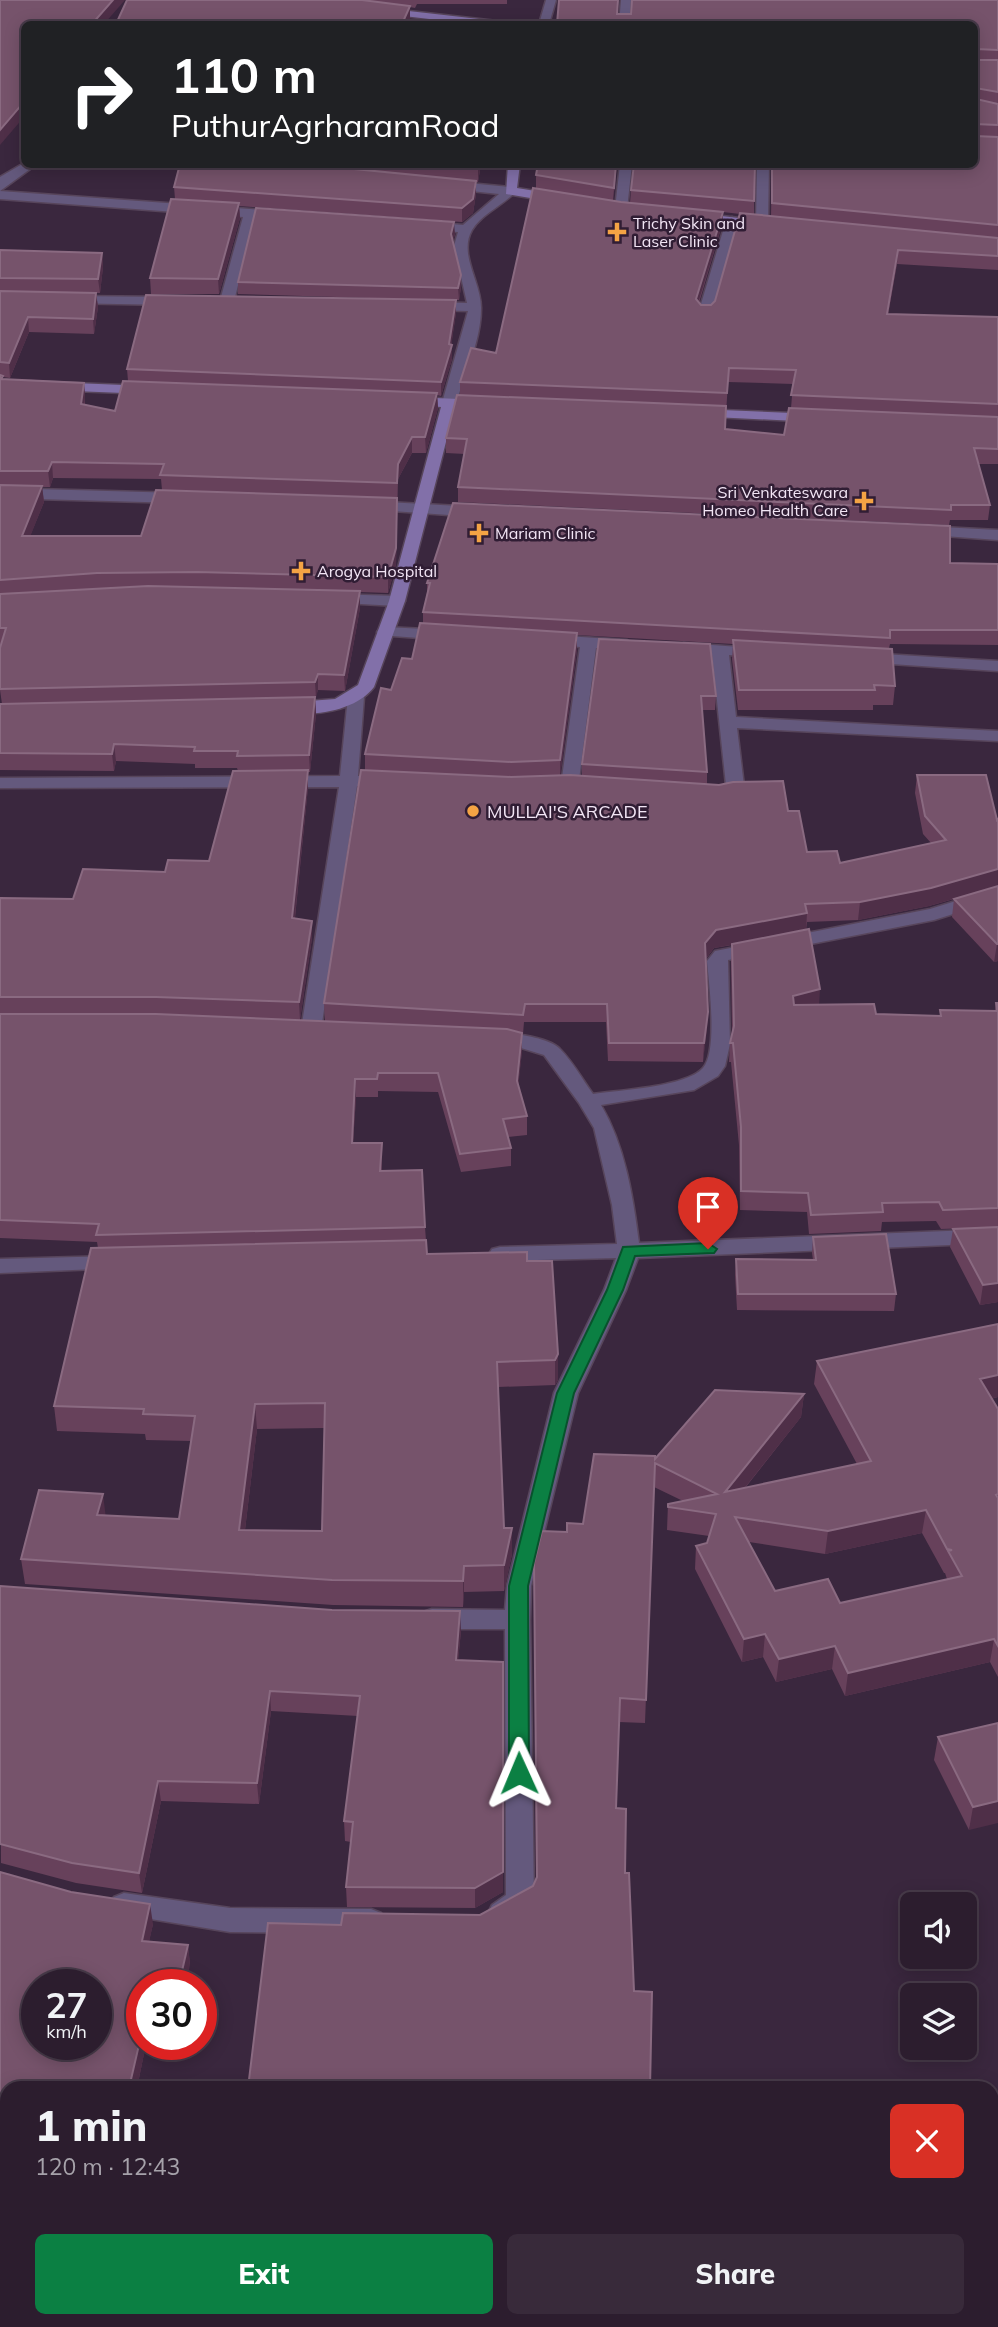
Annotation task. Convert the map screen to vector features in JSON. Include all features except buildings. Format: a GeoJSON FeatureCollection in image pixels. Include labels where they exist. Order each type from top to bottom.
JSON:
{"type":"FeatureCollection","features":[{"type":"Feature","properties":{"kind":"street"},"geometry":{"type":"LineString","coordinates":[[545,21],[551,0]]}},
{"type":"Feature","properties":{"kind":"street"},"geometry":{"type":"LineString","coordinates":[[624,21],[626,0]]}},
{"type":"Feature","properties":{"kind":"street"},"geometry":{"type":"LineString","coordinates":[[373,10],[470,21]]}},
{"type":"Feature","properties":{"kind":"street"},"geometry":{"type":"LineString","coordinates":[[0,187],[4,180],[24,168]]}},
{"type":"Feature","properties":{"kind":"street"},"geometry":{"type":"LineString","coordinates":[[275,707],[339,704],[356,697],[372,676],[397,601],[449,403],[472,327],[475,307],[460,246],[466,229],[510,191],[513,168]]}},
{"type":"Feature","properties":{"kind":"street"},"geometry":{"type":"LineString","coordinates":[[622,209],[625,168]]}},
{"type":"Feature","properties":{"kind":"street"},"geometry":{"type":"LineString","coordinates":[[762,224],[763,168]]}},
{"type":"Feature","properties":{"kind":"street"},"geometry":{"type":"LineString","coordinates":[[435,184],[510,191],[572,201]]}},
{"type":"Feature","properties":{"kind":"street"},"geometry":{"type":"LineString","coordinates":[[0,195],[291,216]]}},
{"type":"Feature","properties":{"kind":"street"},"geometry":{"type":"LineString","coordinates":[[54,300],[234,301],[250,214]]}},
{"type":"Feature","properties":{"kind":"street"},"geometry":{"type":"LineString","coordinates":[[677,215],[776,226]]}},
{"type":"Feature","properties":{"kind":"street"},"geometry":{"type":"LineString","coordinates":[[705,314],[732,221]]}},
{"type":"Feature","properties":{"kind":"street"},"geometry":{"type":"LineString","coordinates":[[412,225],[466,229]]}},
{"type":"Feature","properties":{"kind":"street"},"geometry":{"type":"LineString","coordinates":[[420,305],[475,307]]}},
{"type":"Feature","properties":{"kind":"street"},"geometry":{"type":"LineString","coordinates":[[0,384],[163,391]]}},
{"type":"Feature","properties":{"kind":"street"},"geometry":{"type":"LineString","coordinates":[[394,400],[504,405]]}},
{"type":"Feature","properties":{"kind":"street"},"geometry":{"type":"LineString","coordinates":[[682,412],[833,418]]}},
{"type":"Feature","properties":{"kind":"street"},"geometry":{"type":"LineString","coordinates":[[0,493],[198,498]]}},
{"type":"Feature","properties":{"kind":"street"},"geometry":{"type":"LineString","coordinates":[[356,505],[488,512]]}},
{"type":"Feature","properties":{"kind":"street"},"geometry":{"type":"LineString","coordinates":[[904,530],[998,535]]}},
{"type":"Feature","properties":{"kind":"street"},"geometry":{"type":"LineString","coordinates":[[316,599],[397,601]]}},
{"type":"Feature","properties":{"kind":"street"},"geometry":{"type":"LineString","coordinates":[[385,632],[466,636]]}},
{"type":"Feature","properties":{"kind":"street"},"geometry":{"type":"LineString","coordinates":[[534,639],[641,645]]}},
{"type":"Feature","properties":{"kind":"street"},"geometry":{"type":"LineString","coordinates":[[570,785],[589,642]]}},
{"type":"Feature","properties":{"kind":"street"},"geometry":{"type":"LineString","coordinates":[[667,647],[772,653]]}},
{"type":"Feature","properties":{"kind":"street"},"geometry":{"type":"LineString","coordinates":[[694,793],[718,795],[729,793],[735,786],[720,650]]}},
{"type":"Feature","properties":{"kind":"street"},"geometry":{"type":"LineString","coordinates":[[851,657],[998,666]]}},
{"type":"Feature","properties":{"kind":"street"},"geometry":{"type":"LineString","coordinates":[[335,1031],[304,1030],[349,779],[356,697]]}},
{"type":"Feature","properties":{"kind":"street"},"geometry":{"type":"LineString","coordinates":[[728,722],[998,736]]}},
{"type":"Feature","properties":{"kind":"street"},"geometry":{"type":"LineString","coordinates":[[0,783],[349,779],[403,782]]}},
{"type":"Feature","properties":{"kind":"street"},"geometry":{"type":"LineString","coordinates":[[547,786],[608,787]]}},
{"type":"Feature","properties":{"kind":"street"},"geometry":{"type":"LineString","coordinates":[[588,1101],[694,1084],[706,1076],[715,1066],[720,1025],[717,961],[722,955],[934,914],[998,894]]}},
{"type":"Feature","properties":{"kind":"street"},"geometry":{"type":"LineString","coordinates":[[468,1037],[509,1038],[551,1051],[588,1101],[604,1128],[623,1205],[629,1251],[615,1290],[566,1393],[519,1586],[517,1620],[520,1900],[480,1923]]}},
{"type":"Feature","properties":{"kind":"street"},"geometry":{"type":"LineString","coordinates":[[477,1254],[629,1251],[998,1236]]}},
{"type":"Feature","properties":{"kind":"street"},"geometry":{"type":"LineString","coordinates":[[0,1266],[136,1262]]}},
{"type":"Feature","properties":{"kind":"street"},"geometry":{"type":"LineString","coordinates":[[408,1619],[517,1620]]}},
{"type":"Feature","properties":{"kind":"street"},"geometry":{"type":"LineString","coordinates":[[101,1902],[230,1920],[400,1921]]}},
{"type":"Feature","properties":{"kind":"place","name":"Trichy Skin and Laser Clinic"},"geometry":{"type":"Point","coordinates":[617,232]}},
{"type":"Feature","properties":{"kind":"place","name":"Sri Venkateswara Homeo Health Care"},"geometry":{"type":"Point","coordinates":[864,501]}},
{"type":"Feature","properties":{"kind":"place","name":"Mariam Clinic"},"geometry":{"type":"Point","coordinates":[479,533]}},
{"type":"Feature","properties":{"kind":"place","name":"Arogya Hospital"},"geometry":{"type":"Point","coordinates":[301,571]}},
{"type":"Feature","properties":{"kind":"place","name":"MULLAI'S ARCADE"},"geometry":{"type":"Point","coordinates":[473,811]}},
{"type":"Feature","properties":{"kind":"route"},"geometry":{"type":"LineString","coordinates":[[519,1773],[519,1586],[566,1393],[615,1290],[629,1251],[708,1249]]}}]}
